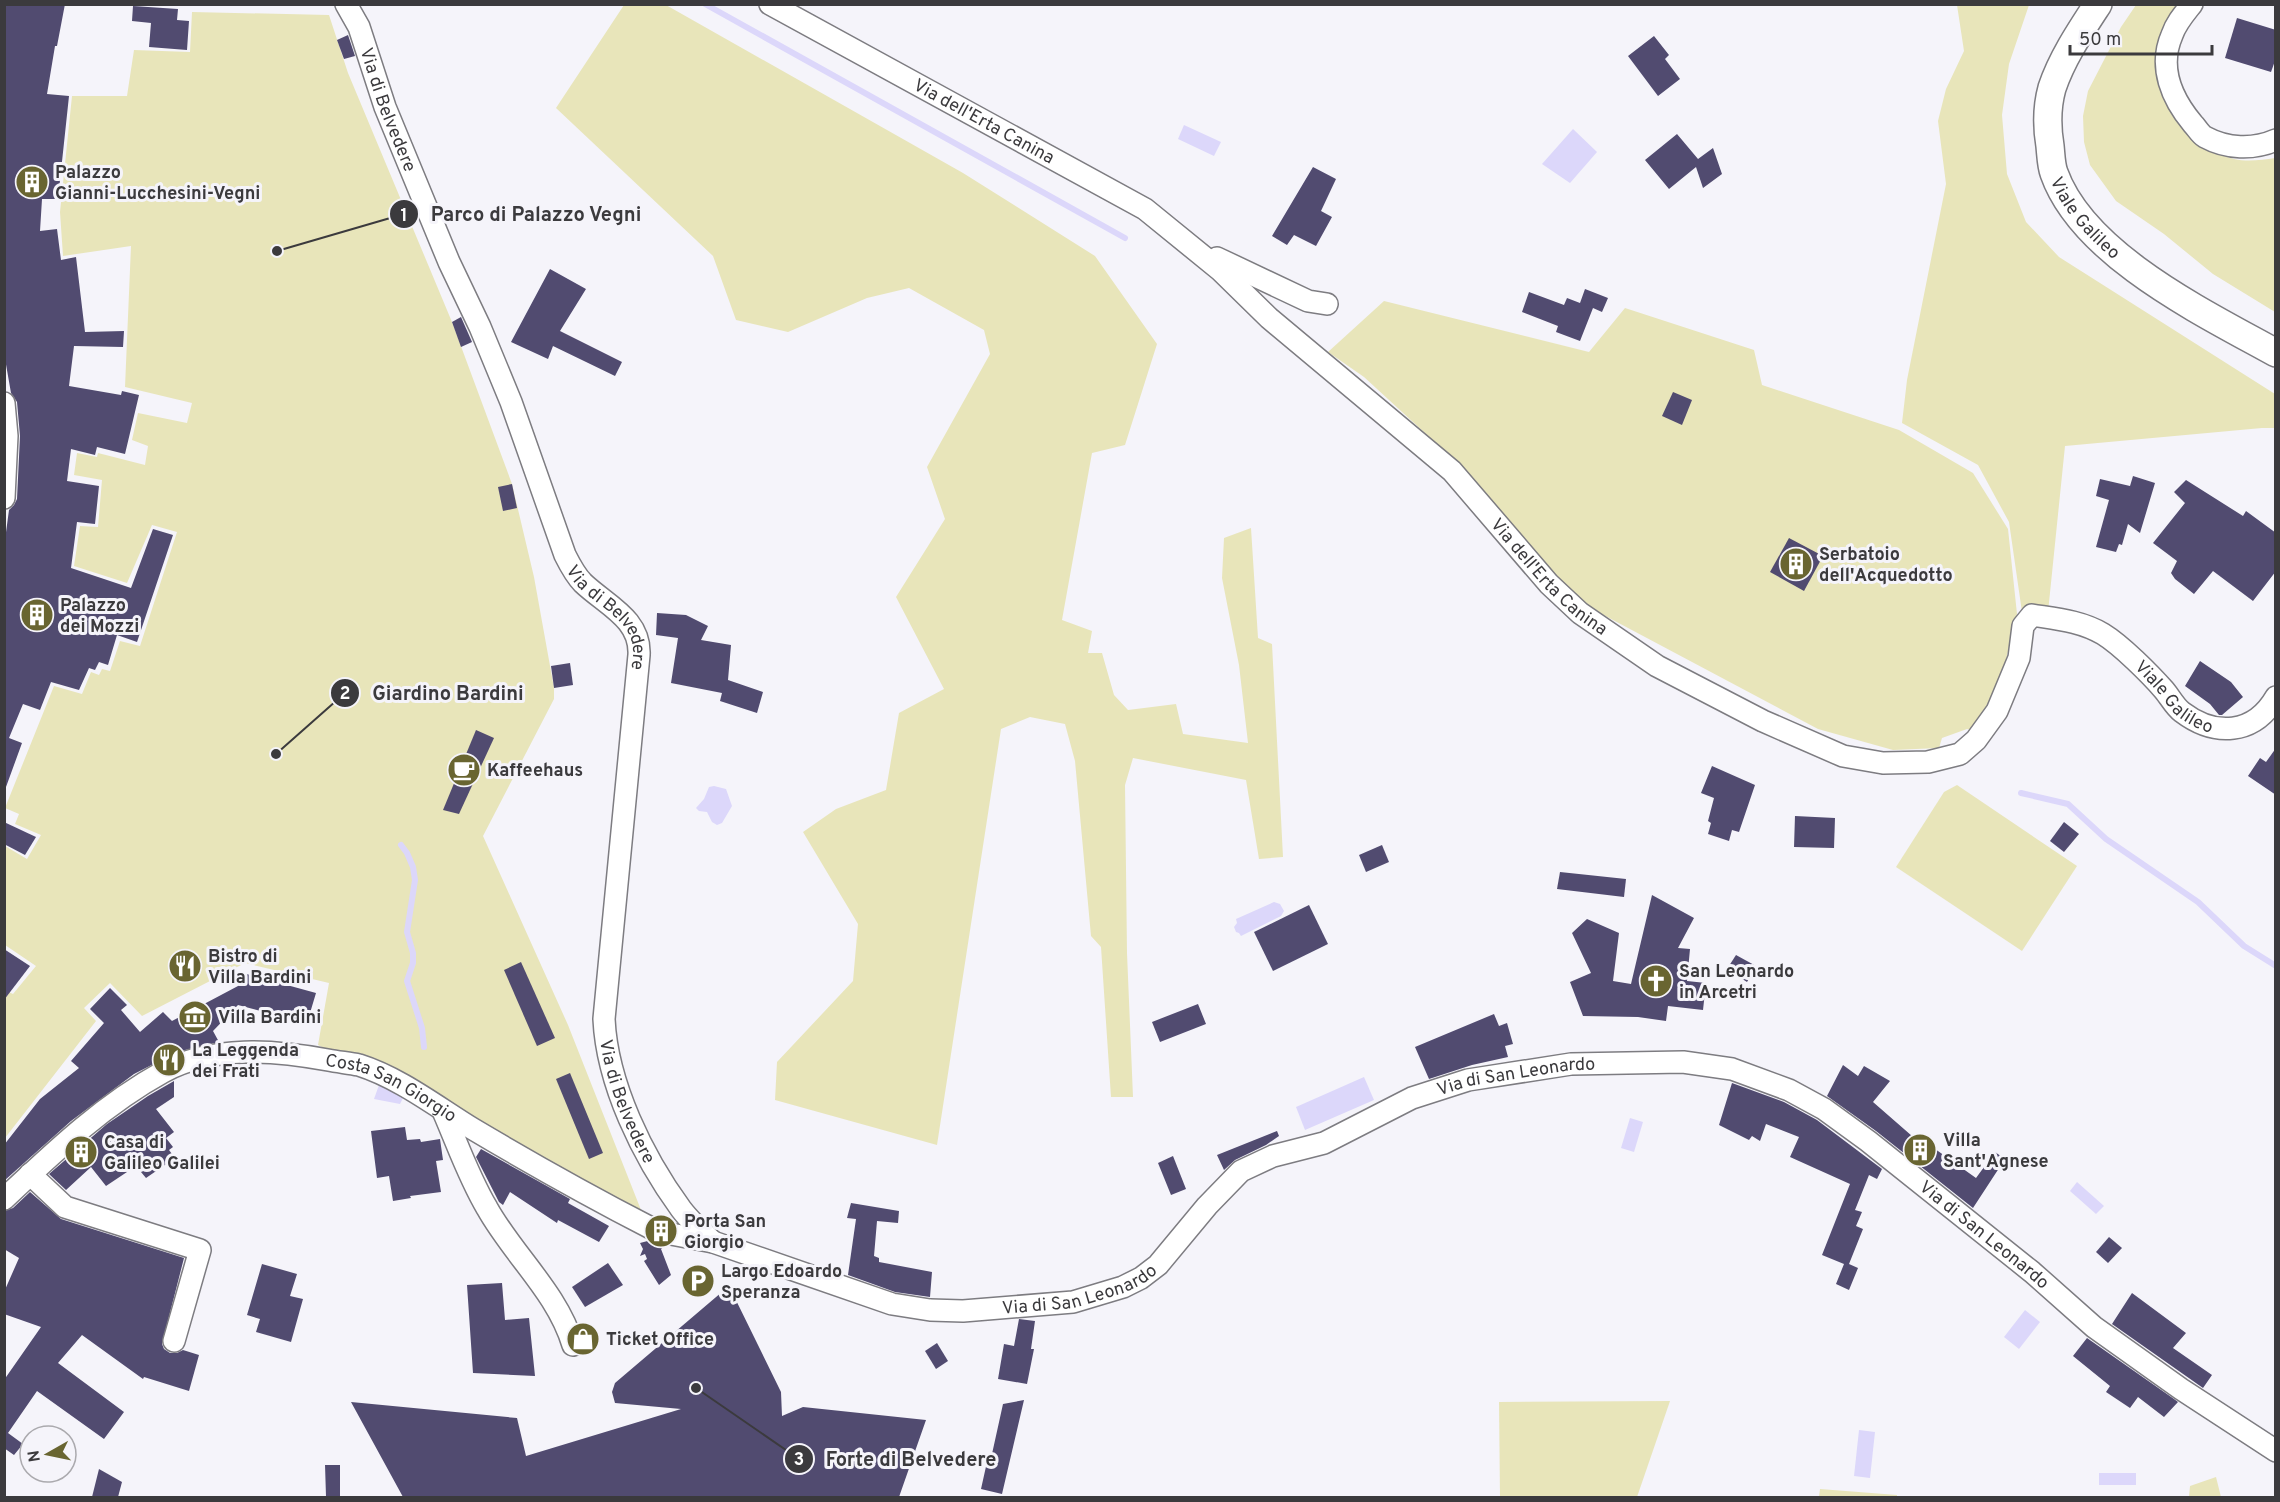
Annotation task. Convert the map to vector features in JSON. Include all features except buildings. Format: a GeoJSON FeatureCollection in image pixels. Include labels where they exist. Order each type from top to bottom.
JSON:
{"type":"FeatureCollection","features":[{"type":"Feature","properties":{"kind":"main road","name":"Viale Galileo"},"geometry":{"type":"LineString","coordinates":[[2098,4],[2072,47],[2052,89],[2047,130],[2054,173],[2077,216],[2121,259],[2203,313],[2276,353]]}},
{"type":"Feature","properties":{"kind":"street","name":"Via di Belvedere"},"geometry":{"type":"LineString","coordinates":[[346,4],[360,27],[385,107],[449,262],[480,327],[511,402],[565,555],[572,570],[581,581],[628,620],[638,637],[639,655],[604,1019],[605,1034],[617,1082],[645,1152],[683,1211],[713,1242]]}},
{"type":"Feature","properties":{"kind":"street","name":"Via dell'Erta Canina"},"geometry":{"type":"LineString","coordinates":[[770,4],[1145,209],[1192,246],[1278,325],[1452,471],[1549,584],[1580,613],[1657,666],[1762,721],[1843,756],[1883,763],[1928,762],[1960,754],[1976,740]]}},
{"type":"Feature","properties":{"kind":"street"},"geometry":{"type":"LineString","coordinates":[[2192,4],[2171,36],[2167,60],[2168,79],[2174,99],[2203,136],[2224,145],[2262,146],[2276,140]]}},
{"type":"Feature","properties":{"kind":"street","name":"Via dell'Erta Canina"},"geometry":{"type":"LineString","coordinates":[[1192,246],[1308,301],[1327,304]]}},
{"type":"Feature","properties":{"kind":"street"},"geometry":{"type":"LineString","coordinates":[[4,403],[7,436],[4,498]]}},
{"type":"Feature","properties":{"kind":"street","name":"Viale Galileo"},"geometry":{"type":"LineString","coordinates":[[1976,740],[1997,711],[2019,658],[2023,626],[2032,615],[2075,621],[2103,634],[2163,689],[2180,711],[2216,729],[2232,730],[2247,725],[2263,716],[2276,697]]}},
{"type":"Feature","properties":{"kind":"street","name":"Costa San Giorgio"},"geometry":{"type":"LineString","coordinates":[[4,1199],[99,1113],[164,1071],[216,1054],[289,1055],[359,1065],[397,1082],[586,1194],[661,1231],[713,1242]]}},
{"type":"Feature","properties":{"kind":"street","name":"Via di San Leonardo"},"geometry":{"type":"LineString","coordinates":[[713,1242],[892,1304],[930,1310],[963,1311],[1073,1302],[1124,1287],[1158,1265],[1207,1206],[1241,1171],[1273,1156],[1324,1143],[1412,1098],[1477,1078],[1571,1064],[1693,1063],[1732,1069],[1789,1090],[1824,1109],[1868,1141],[2032,1272],[2094,1327],[2181,1389],[2276,1451]]}},
{"type":"Feature","properties":{"kind":"street"},"geometry":{"type":"LineString","coordinates":[[443,1111],[487,1209],[509,1242],[538,1278],[569,1331],[573,1345]]}},
{"type":"Feature","properties":{"kind":"street"},"geometry":{"type":"LineString","coordinates":[[30,1174],[65,1207],[201,1246],[174,1341]]}},
{"type":"Feature","properties":{"kind":"shaded area"},"geometry":{"type":"Polygon","coordinates":[[[624,5],[666,5],[963,173],[1095,256],[1157,344],[1125,445],[1092,453],[1062,620],[1092,631],[1088,653],[1102,653],[1114,695],[1128,710],[1176,704],[1183,734],[1248,743],[1239,665],[1222,578],[1224,538],[1251,528],[1258,638],[1272,644],[1283,857],[1259,859],[1246,780],[1133,758],[1125,785],[1127,953],[1133,1097],[1111,1097],[1101,947],[1091,936],[1075,761],[1065,724],[1030,717],[1001,729],[937,1145],[775,1100],[777,1062],[853,981],[858,924],[803,832],[836,809],[886,790],[899,713],[944,689],[896,597],[945,519],[927,467],[990,354],[984,330],[909,288],[867,298],[788,332],[736,320],[713,256],[556,108],[624,5]]]}},
{"type":"Feature","properties":{"kind":"shaded area"},"geometry":{"type":"Polygon","coordinates":[[[1957,5],[2029,5],[2009,64],[2002,115],[2007,174],[2026,222],[2059,257],[2275,394],[2275,428],[2065,446],[2047,622],[2023,619],[2009,522],[1978,465],[1902,423],[1907,380],[1946,184],[1938,121],[1946,89],[1964,51],[1957,5]]]}},
{"type":"Feature","properties":{"kind":"shaded area"},"geometry":{"type":"Polygon","coordinates":[[[2136,5],[2180,5],[2164,55],[2159,80],[2168,107],[2185,130],[2220,155],[2249,161],[2275,158],[2275,312],[2213,274],[2164,234],[2116,201],[2090,165],[2084,142],[2083,116],[2088,91],[2121,27],[2136,5]]]}},
{"type":"Feature","properties":{"kind":"shaded area"},"geometry":{"type":"Polygon","coordinates":[[[192,12],[329,15],[348,73],[452,322],[512,484],[534,577],[554,688],[554,699],[483,836],[568,1025],[641,1210],[318,1045],[329,983],[245,963],[142,1016],[110,983],[84,1008],[96,1021],[5,1138],[4,990],[13,994],[36,966],[5,945],[5,846],[27,859],[41,835],[15,824],[19,814],[5,808],[54,686],[82,694],[91,672],[99,675],[102,669],[110,671],[120,641],[140,646],[177,532],[152,525],[127,583],[74,566],[80,526],[98,527],[102,480],[74,475],[77,453],[97,457],[98,453],[145,465],[148,446],[132,440],[138,413],[187,423],[192,403],[125,387],[131,246],[63,256],[60,212],[72,96],[127,96],[134,50],[190,52],[192,12]]]}},
{"type":"Feature","properties":{"kind":"shaded area"},"geometry":{"type":"Polygon","coordinates":[[[1184,125],[1221,142],[1214,156],[1178,139],[1184,125]]]}},
{"type":"Feature","properties":{"kind":"shaded area"},"geometry":{"type":"Polygon","coordinates":[[[1573,129],[1597,152],[1570,183],[1542,164],[1573,129]]]}},
{"type":"Feature","properties":{"kind":"shaded area"},"geometry":{"type":"Polygon","coordinates":[[[1384,301],[1589,352],[1625,308],[1754,350],[1762,385],[1899,430],[1973,473],[2008,529],[2017,614],[1996,701],[1973,730],[1967,729],[1942,738],[1939,748],[1893,750],[1818,729],[1581,603],[1451,457],[1364,377],[1328,352],[1384,301]]]}},
{"type":"Feature","properties":{"kind":"shaded area"},"geometry":{"type":"Polygon","coordinates":[[[1957,785],[2077,866],[2022,951],[1896,867],[1944,792],[1957,785]]]}},
{"type":"Feature","properties":{"kind":"shaded area"},"geometry":{"type":"Polygon","coordinates":[[[709,787],[726,789],[732,806],[722,823],[717,825],[712,822],[707,812],[696,808],[704,799],[709,787]]]}},
{"type":"Feature","properties":{"kind":"shaded area"},"geometry":{"type":"Polygon","coordinates":[[[1274,902],[1280,904],[1284,911],[1281,916],[1241,936],[1236,932],[1234,927],[1237,923],[1236,919],[1274,902]]]}},
{"type":"Feature","properties":{"kind":"shaded area"},"geometry":{"type":"Polygon","coordinates":[[[1364,1077],[1374,1100],[1305,1130],[1296,1107],[1364,1077]]]}},
{"type":"Feature","properties":{"kind":"shaded area"},"geometry":{"type":"Polygon","coordinates":[[[379,1085],[404,1096],[400,1104],[374,1099],[379,1085]]]}},
{"type":"Feature","properties":{"kind":"shaded area"},"geometry":{"type":"Polygon","coordinates":[[[1630,1118],[1643,1122],[1634,1152],[1621,1148],[1630,1118]]]}},
{"type":"Feature","properties":{"kind":"shaded area"},"geometry":{"type":"Polygon","coordinates":[[[2077,1182],[2104,1206],[2096,1214],[2070,1191],[2077,1182]]]}},
{"type":"Feature","properties":{"kind":"shaded area"},"geometry":{"type":"Polygon","coordinates":[[[2025,1310],[2040,1322],[2019,1349],[2004,1337],[2025,1310]]]}},
{"type":"Feature","properties":{"kind":"shaded area"},"geometry":{"type":"Polygon","coordinates":[[[1670,1401],[1637,1497],[1500,1497],[1499,1402],[1670,1401]]]}},
{"type":"Feature","properties":{"kind":"shaded area"},"geometry":{"type":"Polygon","coordinates":[[[1859,1430],[1875,1432],[1870,1478],[1854,1476],[1859,1430]]]}},
{"type":"Feature","properties":{"kind":"shaded area"},"geometry":{"type":"Polygon","coordinates":[[[2099,1473],[2136,1473],[2136,1485],[2099,1485],[2099,1473]]]}},
{"type":"Feature","properties":{"kind":"shaded area"},"geometry":{"type":"Polygon","coordinates":[[[2216,1477],[2221,1497],[2189,1497],[2190,1486],[2216,1477]]]}},
{"type":"Feature","properties":{"kind":"shaded area"},"geometry":{"type":"Polygon","coordinates":[[[1820,1489],[1897,1495],[1897,1497],[1819,1497],[1820,1489]]]}},
{"type":"Feature","properties":{"kind":"waterway"},"geometry":{"type":"LineString","coordinates":[[705,4],[1125,238]]}},
{"type":"Feature","properties":{"kind":"waterway"},"geometry":{"type":"LineString","coordinates":[[2021,793],[2068,804],[2106,839],[2198,902],[2244,946],[2276,966]]}},
{"type":"Feature","properties":{"kind":"waterway"},"geometry":{"type":"LineString","coordinates":[[401,845],[413,867],[415,880],[407,932],[413,953],[413,963],[407,981],[422,1028],[424,1047]]}},
{"type":"Feature","properties":{"kind":"place","name":"Palazzo Gianni-Lucchesini-Vegni"},"geometry":{"type":"Point","coordinates":[32,182]}},
{"type":"Feature","properties":{"kind":"place","name":"Parco di Palazzo Vegni"},"geometry":{"type":"Point","coordinates":[277,251]}},
{"type":"Feature","properties":{"kind":"place","name":"Serbatoio dell'Acquedotto"},"geometry":{"type":"Point","coordinates":[1796,564]}},
{"type":"Feature","properties":{"kind":"place","name":"Palazzo dei Mozzi"},"geometry":{"type":"Point","coordinates":[37,615]}},
{"type":"Feature","properties":{"kind":"place","name":"Giardino Bardini"},"geometry":{"type":"Point","coordinates":[276,754]}},
{"type":"Feature","properties":{"kind":"place","name":"Kaffeehaus"},"geometry":{"type":"Point","coordinates":[464,770]}},
{"type":"Feature","properties":{"kind":"place","name":"Bistro di Villa Bardini"},"geometry":{"type":"Point","coordinates":[185,966]}},
{"type":"Feature","properties":{"kind":"place","name":"San Leonardo in Arcetri"},"geometry":{"type":"Point","coordinates":[1656,981]}},
{"type":"Feature","properties":{"kind":"place","name":"Villa Bardini"},"geometry":{"type":"Point","coordinates":[195,1017]}},
{"type":"Feature","properties":{"kind":"place","name":"La Leggenda dei Frati"},"geometry":{"type":"Point","coordinates":[169,1060]}},
{"type":"Feature","properties":{"kind":"place","name":"Villa Sant'Agnese"},"geometry":{"type":"Point","coordinates":[1920,1150]}},
{"type":"Feature","properties":{"kind":"place","name":"Casa di Galileo Galilei"},"geometry":{"type":"Point","coordinates":[81,1152]}},
{"type":"Feature","properties":{"kind":"place","name":"Porta San Giorgio"},"geometry":{"type":"Point","coordinates":[661,1231]}},
{"type":"Feature","properties":{"kind":"place","name":"Largo Edoardo Speranza"},"geometry":{"type":"Point","coordinates":[698,1281]}},
{"type":"Feature","properties":{"kind":"place","name":"Ticket Office"},"geometry":{"type":"Point","coordinates":[583,1339]}},
{"type":"Feature","properties":{"kind":"place","name":"Forte di Belvedere"},"geometry":{"type":"Point","coordinates":[696,1388]}}]}
